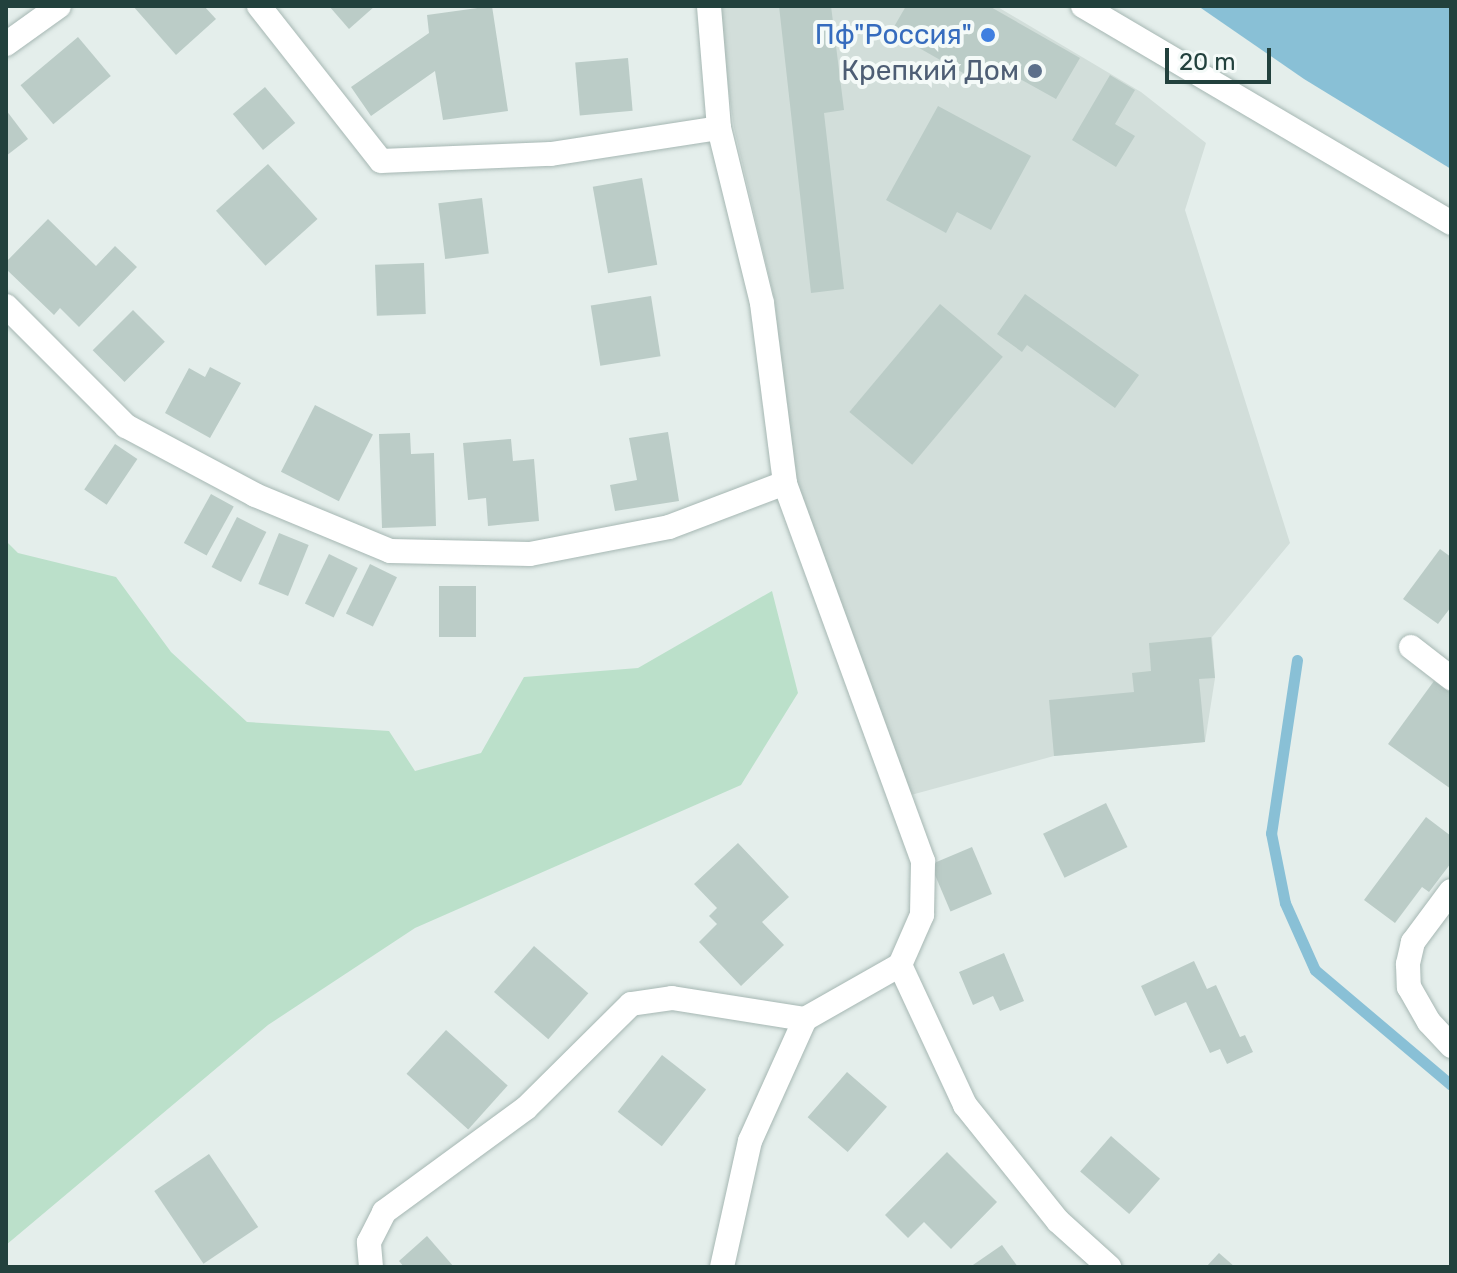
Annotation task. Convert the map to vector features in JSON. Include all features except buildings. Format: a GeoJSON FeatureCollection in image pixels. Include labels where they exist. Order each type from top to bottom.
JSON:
{"type":"FeatureCollection","features":[{"type":"Feature","properties":{"kind":"street"},"geometry":{"type":"LineString","coordinates":[[6,44],[59,6]]}},
{"type":"Feature","properties":{"kind":"street"},"geometry":{"type":"LineString","coordinates":[[259,6],[381,161],[551,154],[719,128]]}},
{"type":"Feature","properties":{"kind":"street"},"geometry":{"type":"LineString","coordinates":[[709,6],[719,128],[762,303],[785,483],[923,861],[922,915],[900,965],[805,1019],[750,1141],[722,1267]]}},
{"type":"Feature","properties":{"kind":"street"},"geometry":{"type":"LineString","coordinates":[[1083,6],[1451,223]]}},
{"type":"Feature","properties":{"kind":"street"},"geometry":{"type":"LineString","coordinates":[[6,306],[126,426],[255,495],[390,551],[530,554],[669,527],[785,483]]}},
{"type":"Feature","properties":{"kind":"street"},"geometry":{"type":"LineString","coordinates":[[1411,647],[1451,678]]}},
{"type":"Feature","properties":{"kind":"street"},"geometry":{"type":"LineString","coordinates":[[1451,891],[1413,942],[1408,964],[1409,987],[1429,1022],[1451,1046]]}},
{"type":"Feature","properties":{"kind":"street"},"geometry":{"type":"LineString","coordinates":[[900,965],[965,1105],[1058,1221],[1109,1267]]}},
{"type":"Feature","properties":{"kind":"street"},"geometry":{"type":"LineString","coordinates":[[371,1267],[369,1242],[384,1212],[526,1108],[631,1004],[672,998],[805,1019]]}},
{"type":"Feature","properties":{"kind":"shaded area"},"geometry":{"type":"Polygon","coordinates":[[[717,6],[996,6],[1141,92],[1206,143],[1185,210],[1290,543],[1212,637],[1215,678],[1205,742],[1054,756],[911,795],[791,475],[775,302],[734,128],[717,6]]]}},
{"type":"Feature","properties":{"kind":"green space"},"geometry":{"type":"Polygon","coordinates":[[[6,541],[18,553],[116,577],[171,652],[247,722],[389,731],[415,771],[481,753],[524,677],[638,668],[772,591],[798,693],[741,785],[415,928],[268,1025],[6,1245],[6,541]]]}},
{"type":"Feature","properties":{"kind":"water"},"geometry":{"type":"Polygon","coordinates":[[[1198,6],[1451,6],[1451,169],[1304,79],[1198,6]]]}},
{"type":"Feature","properties":{"kind":"waterway"},"geometry":{"type":"LineString","coordinates":[[1297,660],[1271,833],[1285,903],[1315,970],[1451,1085]]}},
{"type":"Feature","properties":{"kind":"place","name":"Пф\"Россия\""},"geometry":{"type":"Point","coordinates":[988,35]}},
{"type":"Feature","properties":{"kind":"place","name":"Крепкий Дом"},"geometry":{"type":"Point","coordinates":[1035,71]}}]}
